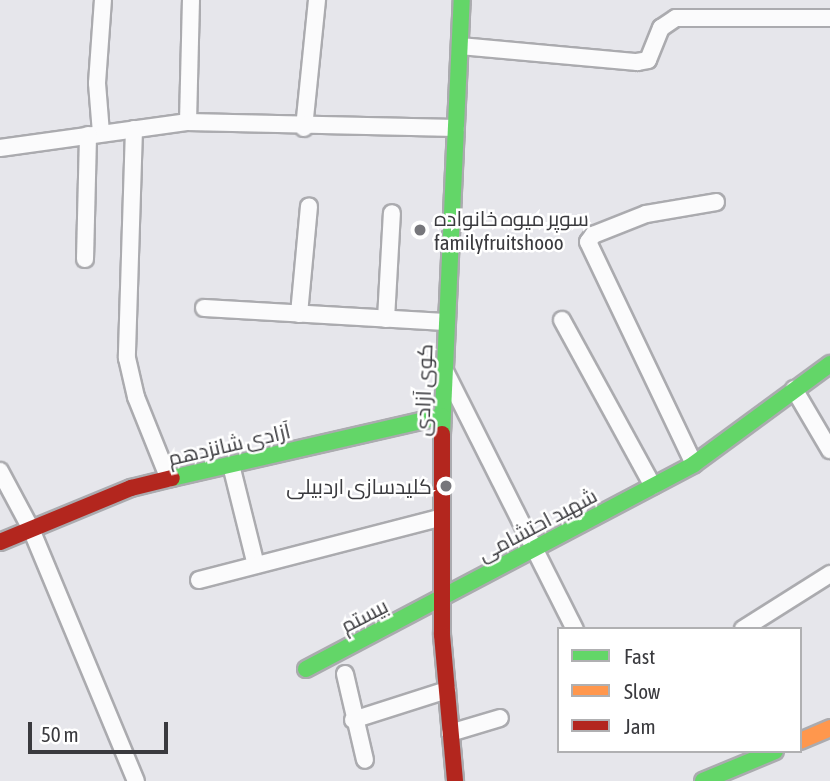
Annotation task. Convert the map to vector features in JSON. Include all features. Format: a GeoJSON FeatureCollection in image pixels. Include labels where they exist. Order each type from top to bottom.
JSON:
{"type":"FeatureCollection","features":[{"type":"Feature","properties":{"kind":"street"},"geometry":{"type":"LineString","coordinates":[[85,259],[97,83],[106,16],[103,0]]}},
{"type":"Feature","properties":{"kind":"street"},"geometry":{"type":"LineString","coordinates":[[188,122],[191,0]]}},
{"type":"Feature","properties":{"kind":"street"},"geometry":{"type":"LineString","coordinates":[[304,128],[317,0]]}},
{"type":"Feature","properties":{"kind":"street","name":"کوی آزادی"},"geometry":{"type":"LineString","coordinates":[[455,781],[442,598],[442,416],[462,0]]}},
{"type":"Feature","properties":{"kind":"street"},"geometry":{"type":"LineString","coordinates":[[460,46],[648,60],[661,28],[676,18],[830,18]]}},
{"type":"Feature","properties":{"kind":"street"},"geometry":{"type":"LineString","coordinates":[[0,148],[188,122],[304,128],[456,128]]}},
{"type":"Feature","properties":{"kind":"street"},"geometry":{"type":"LineString","coordinates":[[134,129],[127,358],[136,397],[169,479]]}},
{"type":"Feature","properties":{"kind":"street"},"geometry":{"type":"LineString","coordinates":[[694,464],[588,242],[593,235],[646,214],[716,202]]}},
{"type":"Feature","properties":{"kind":"street"},"geometry":{"type":"LineString","coordinates":[[299,314],[309,206]]}},
{"type":"Feature","properties":{"kind":"street"},"geometry":{"type":"LineString","coordinates":[[386,319],[392,213]]}},
{"type":"Feature","properties":{"kind":"street"},"geometry":{"type":"LineString","coordinates":[[204,308],[446,323]]}},
{"type":"Feature","properties":{"kind":"street"},"geometry":{"type":"LineString","coordinates":[[562,320],[653,486]]}},
{"type":"Feature","properties":{"kind":"street","name":"شهید احتشامی"},"geometry":{"type":"LineString","coordinates":[[442,598],[694,464],[830,364]]}},
{"type":"Feature","properties":{"kind":"street"},"geometry":{"type":"LineString","coordinates":[[444,369],[574,627]]}},
{"type":"Feature","properties":{"kind":"street"},"geometry":{"type":"LineString","coordinates":[[794,389],[830,450]]}},
{"type":"Feature","properties":{"kind":"street","name":"آزادی شانزدهم"},"geometry":{"type":"LineString","coordinates":[[0,542],[131,488],[442,416]]}},
{"type":"Feature","properties":{"kind":"street"},"geometry":{"type":"LineString","coordinates":[[231,465],[256,565]]}},
{"type":"Feature","properties":{"kind":"street"},"geometry":{"type":"LineString","coordinates":[[0,471],[31,529],[136,781]]}},
{"type":"Feature","properties":{"kind":"street"},"geometry":{"type":"LineString","coordinates":[[199,580],[442,517]]}},
{"type":"Feature","properties":{"kind":"street"},"geometry":{"type":"LineString","coordinates":[[746,627],[830,574]]}},
{"type":"Feature","properties":{"kind":"street","name":"بیستم"},"geometry":{"type":"LineString","coordinates":[[306,669],[442,598]]}},
{"type":"Feature","properties":{"kind":"street"},"geometry":{"type":"LineString","coordinates":[[345,674],[353,720],[365,760]]}},
{"type":"Feature","properties":{"kind":"street"},"geometry":{"type":"LineString","coordinates":[[353,720],[447,690]]}},
{"type":"Feature","properties":{"kind":"street"},"geometry":{"type":"LineString","coordinates":[[450,733],[500,718]]}},
{"type":"Feature","properties":{"kind":"street"},"geometry":{"type":"LineString","coordinates":[[802,740],[830,728]]}},
{"type":"Feature","properties":{"kind":"street"},"geometry":{"type":"LineString","coordinates":[[704,781],[770,753]]}},
{"type":"Feature","properties":{"kind":"traffic: fast"},"geometry":{"type":"LineString","coordinates":[[442,434],[462,0]]}},
{"type":"Feature","properties":{"kind":"traffic: fast"},"geometry":{"type":"LineString","coordinates":[[306,669],[694,464],[830,364]]}},
{"type":"Feature","properties":{"kind":"traffic: fast"},"geometry":{"type":"LineString","coordinates":[[172,478],[442,416]]}},
{"type":"Feature","properties":{"kind":"traffic: fast"},"geometry":{"type":"LineString","coordinates":[[703,781],[770,753]]}},
{"type":"Feature","properties":{"kind":"traffic: slow"},"geometry":{"type":"LineString","coordinates":[[802,740],[830,728]]}},
{"type":"Feature","properties":{"kind":"traffic: jam"},"geometry":{"type":"LineString","coordinates":[[442,434],[442,635],[455,781]]}},
{"type":"Feature","properties":{"kind":"traffic: jam"},"geometry":{"type":"LineString","coordinates":[[0,542],[131,488],[172,478]]}},
{"type":"Feature","properties":{"kind":"place","name":"سوپر میوه خانواده familyfruitshooo"},"geometry":{"type":"Point","coordinates":[420,230]}},
{"type":"Feature","properties":{"kind":"place","name":"کلیدسازی اردبیلی"},"geometry":{"type":"Point","coordinates":[446,486]}}]}
